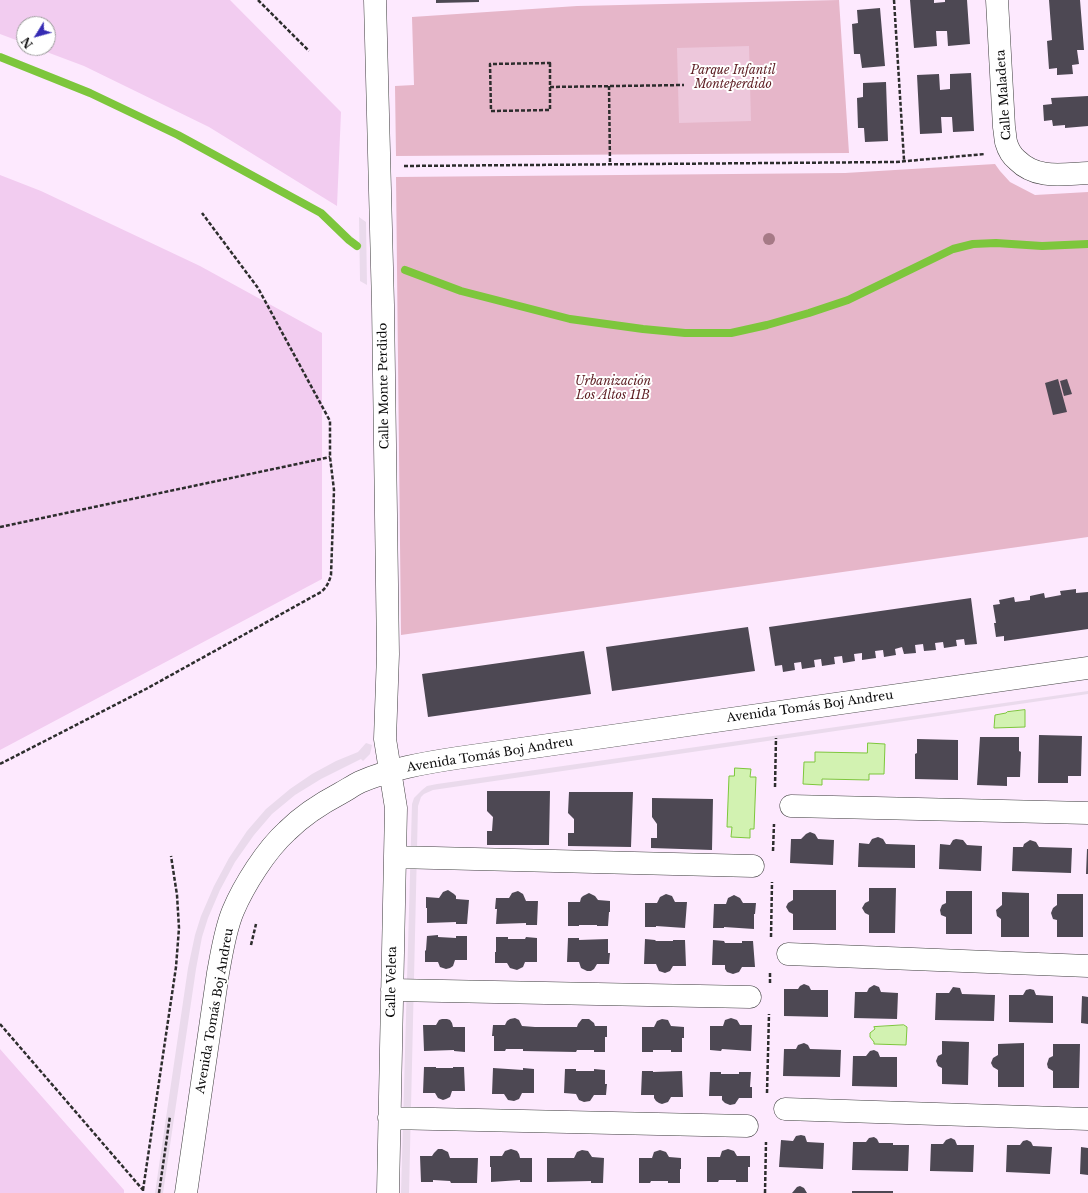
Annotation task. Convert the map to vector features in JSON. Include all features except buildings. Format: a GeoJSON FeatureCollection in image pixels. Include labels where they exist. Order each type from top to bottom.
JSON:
{"type":"FeatureCollection","features":[{"type":"Feature","properties":{"kind":"street","name":"Calle Monte Perdido"},"geometry":{"type":"LineString","coordinates":[[374,0],[382,270],[388,654],[386,739],[390,772]]}},
{"type":"Feature","properties":{"kind":"street","name":"Calle Maladeta"},"geometry":{"type":"LineString","coordinates":[[997,0],[1004,127],[1006,142],[1013,156],[1023,166],[1038,173],[1050,175],[1088,173]]}},
{"type":"Feature","properties":{"kind":"street","name":"Avenida Tomás Boj Andreu"},"geometry":{"type":"LineString","coordinates":[[186,1193],[218,973],[224,939],[233,911],[245,887],[263,858],[286,831],[309,812],[332,798],[360,782],[390,772],[457,758],[1088,668]]}},
{"type":"Feature","properties":{"kind":"street","name":"Calle Veleta"},"geometry":{"type":"LineString","coordinates":[[388,1193],[396,808],[390,772]]}},
{"type":"Feature","properties":{"kind":"street"},"geometry":{"type":"LineString","coordinates":[[790,806],[1088,813]]}},
{"type":"Feature","properties":{"kind":"street"},"geometry":{"type":"LineString","coordinates":[[395,857],[753,866]]}},
{"type":"Feature","properties":{"kind":"street"},"geometry":{"type":"LineString","coordinates":[[788,954],[1088,966]]}},
{"type":"Feature","properties":{"kind":"street"},"geometry":{"type":"LineString","coordinates":[[392,990],[750,997]]}},
{"type":"Feature","properties":{"kind":"street"},"geometry":{"type":"LineString","coordinates":[[785,1109],[1088,1119]]}},
{"type":"Feature","properties":{"kind":"street"},"geometry":{"type":"LineString","coordinates":[[389,1118],[748,1126]]}},
{"type":"Feature","properties":{"kind":"path"},"geometry":{"type":"LineString","coordinates":[[258,0],[309,51]]}},
{"type":"Feature","properties":{"kind":"path"},"geometry":{"type":"LineString","coordinates":[[894,0],[904,160]]}},
{"type":"Feature","properties":{"kind":"path"},"geometry":{"type":"LineString","coordinates":[[550,63],[550,87],[550,110],[491,111],[490,64],[550,63]]}},
{"type":"Feature","properties":{"kind":"path"},"geometry":{"type":"LineString","coordinates":[[550,87],[684,85]]}},
{"type":"Feature","properties":{"kind":"path"},"geometry":{"type":"LineString","coordinates":[[609,86],[610,164]]}},
{"type":"Feature","properties":{"kind":"path"},"geometry":{"type":"LineString","coordinates":[[399,166],[896,162],[904,160],[991,153]]}},
{"type":"Feature","properties":{"kind":"path"},"geometry":{"type":"LineString","coordinates":[[0,764],[146,689],[314,595],[326,587],[329,582],[331,575],[334,490],[330,457],[330,421],[258,288],[202,213]]}},
{"type":"Feature","properties":{"kind":"path"},"geometry":{"type":"LineString","coordinates":[[0,527],[330,457]]}},
{"type":"Feature","properties":{"kind":"path"},"geometry":{"type":"LineString","coordinates":[[143,1191],[176,967],[179,928],[177,895],[171,856]]}},
{"type":"Feature","properties":{"kind":"path"},"geometry":{"type":"LineString","coordinates":[[249,951],[259,919]]}},
{"type":"Feature","properties":{"kind":"path"},"geometry":{"type":"LineString","coordinates":[[0,1024],[143,1191]]}},
{"type":"Feature","properties":{"kind":"shaded area"},"geometry":{"type":"Polygon","coordinates":[[[0,0],[230,0],[341,112],[337,206],[209,127],[84,66],[56,56],[56,16],[16,16],[16,40],[0,34],[0,0]]]}},
{"type":"Feature","properties":{"kind":"shaded area"},"geometry":{"type":"Polygon","coordinates":[[[0,175],[41,191],[200,266],[322,333],[322,579],[0,750],[0,175]]]}},
{"type":"Feature","properties":{"kind":"shaded area"},"geometry":{"type":"Polygon","coordinates":[[[359,217],[366,222],[367,285],[360,281],[359,217]]]}},
{"type":"Feature","properties":{"kind":"shaded area"},"geometry":{"type":"Polygon","coordinates":[[[1088,691],[1088,694],[433,790],[424,794],[421,797],[418,806],[409,1193],[401,1193],[412,804],[414,798],[427,786],[1088,691]]]}},
{"type":"Feature","properties":{"kind":"shaded area"},"geometry":{"type":"Polygon","coordinates":[[[1025,710],[1025,727],[994,728],[995,715],[1025,710]]]}},
{"type":"Feature","properties":{"kind":"shaded area"},"geometry":{"type":"Polygon","coordinates":[[[366,743],[372,745],[370,754],[363,761],[361,759],[321,779],[295,795],[272,814],[254,835],[235,862],[220,890],[202,937],[163,1193],[155,1193],[188,968],[195,935],[201,916],[214,886],[229,858],[247,831],[266,809],[290,789],[312,774],[336,761],[358,752],[366,743]]]}},
{"type":"Feature","properties":{"kind":"shaded area"},"geometry":{"type":"Polygon","coordinates":[[[868,743],[885,744],[884,774],[869,774],[869,780],[822,779],[822,785],[803,784],[804,762],[815,762],[815,752],[867,753],[868,743]]]}},
{"type":"Feature","properties":{"kind":"shaded area"},"geometry":{"type":"Polygon","coordinates":[[[735,768],[751,769],[750,777],[756,777],[754,829],[750,829],[750,838],[731,837],[732,827],[727,827],[729,776],[734,776],[735,768]]]}},
{"type":"Feature","properties":{"kind":"shaded area"},"geometry":{"type":"Polygon","coordinates":[[[904,1025],[907,1027],[906,1045],[874,1044],[870,1037],[870,1033],[875,1029],[874,1027],[904,1025]]]}},
{"type":"Feature","properties":{"kind":"shaded area"},"geometry":{"type":"Polygon","coordinates":[[[0,1049],[124,1190],[124,1193],[0,1193],[0,1049]]]}},
{"type":"Feature","properties":{"kind":"green space","name":"Parque Infantil Monteperdido"},"geometry":{"type":"Polygon","coordinates":[[[839,0],[849,153],[396,156],[395,86],[414,85],[412,17],[577,6],[839,0]]]}},
{"type":"Feature","properties":{"kind":"green space"},"geometry":{"type":"Polygon","coordinates":[[[749,46],[751,121],[679,123],[677,48],[749,46]]]}},
{"type":"Feature","properties":{"kind":"green space","name":"Urbanización Los Altos 11B"},"geometry":{"type":"Polygon","coordinates":[[[995,164],[1010,182],[1035,195],[1088,192],[1088,537],[401,635],[396,177],[845,173],[995,164]]]}},
{"type":"Feature","properties":{"kind":"waterway"},"geometry":{"type":"LineString","coordinates":[[0,57],[90,93],[178,135],[321,213],[357,246]]}},
{"type":"Feature","properties":{"kind":"waterway"},"geometry":{"type":"LineString","coordinates":[[405,270],[461,291],[570,319],[685,333],[731,333],[767,325],[848,300],[953,249],[973,244],[996,243],[1042,246],[1088,244]]}}]}
